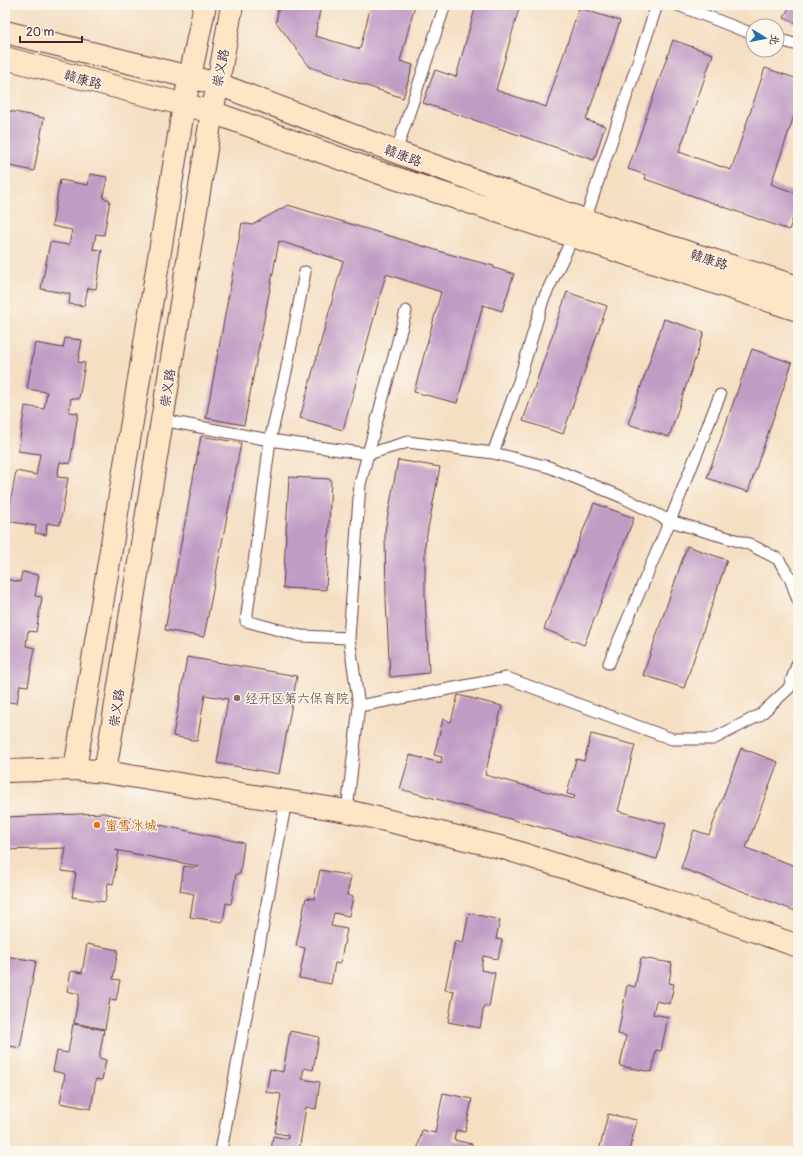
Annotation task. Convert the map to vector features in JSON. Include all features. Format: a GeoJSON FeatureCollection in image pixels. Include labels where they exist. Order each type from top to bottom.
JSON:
{"type":"FeatureCollection","features":[{"type":"Feature","properties":{"kind":"main road"},"geometry":{"type":"LineString","coordinates":[[75,769],[184,105],[205,5]]}},
{"type":"Feature","properties":{"kind":"main road","name":"崇义路"},"geometry":{"type":"LineString","coordinates":[[105,772],[212,112],[232,5]]}},
{"type":"Feature","properties":{"kind":"main road","name":"赣康路"},"geometry":{"type":"LineString","coordinates":[[5,32],[218,84],[396,152],[579,228],[798,310]]}},
{"type":"Feature","properties":{"kind":"main road","name":"赣康路"},"geometry":{"type":"LineString","coordinates":[[5,58],[212,112],[380,173],[798,287]]}},
{"type":"Feature","properties":{"kind":"main road"},"geometry":{"type":"LineString","coordinates":[[5,771],[75,769],[105,772],[347,811],[504,848],[666,900],[798,946]]}},
{"type":"Feature","properties":{"kind":"lane"},"geometry":{"type":"LineString","coordinates":[[396,152],[445,5]]}},
{"type":"Feature","properties":{"kind":"lane"},"geometry":{"type":"LineString","coordinates":[[494,453],[519,381],[543,300],[579,228],[657,5]]}},
{"type":"Feature","properties":{"kind":"lane"},"geometry":{"type":"LineString","coordinates":[[678,5],[745,31]]}},
{"type":"Feature","properties":{"kind":"lane"},"geometry":{"type":"LineString","coordinates":[[785,41],[798,45]]}},
{"type":"Feature","properties":{"kind":"lane"},"geometry":{"type":"LineString","coordinates":[[305,272],[286,372],[270,440],[246,621],[301,636],[349,638]]}},
{"type":"Feature","properties":{"kind":"lane"},"geometry":{"type":"LineString","coordinates":[[347,811],[359,706],[349,638],[360,484],[406,311]]}},
{"type":"Feature","properties":{"kind":"lane"},"geometry":{"type":"LineString","coordinates":[[609,663],[670,521],[720,395]]}},
{"type":"Feature","properties":{"kind":"lane"},"geometry":{"type":"LineString","coordinates":[[162,420],[270,440],[368,454],[408,442],[494,453],[549,468],[622,497],[670,521],[749,544],[778,559],[790,578],[798,600]]}},
{"type":"Feature","properties":{"kind":"lane"},"geometry":{"type":"LineString","coordinates":[[359,706],[507,678],[672,739],[713,739],[760,715],[789,688],[798,664]]}},
{"type":"Feature","properties":{"kind":"lane"},"geometry":{"type":"LineString","coordinates":[[221,1151],[286,801]]}},
{"type":"Feature","properties":{"kind":"building"},"geometry":{"type":"Polygon","coordinates":[[[279,5],[321,5],[315,36],[360,49],[371,5],[415,5],[400,61],[413,65],[403,98],[310,67],[276,22],[279,5]]]}},
{"type":"Feature","properties":{"kind":"building"},"geometry":{"type":"Polygon","coordinates":[[[476,5],[520,5],[496,90],[546,107],[579,8],[620,21],[586,120],[605,126],[594,160],[423,103],[435,70],[456,77],[476,5]]]}},
{"type":"Feature","properties":{"kind":"building"},"geometry":{"type":"Polygon","coordinates":[[[790,5],[798,5],[798,24],[784,18],[790,5]]]}},
{"type":"Feature","properties":{"kind":"building"},"geometry":{"type":"Polygon","coordinates":[[[673,40],[713,54],[679,152],[731,170],[765,68],[798,79],[798,104],[771,184],[798,194],[798,204],[789,230],[645,179],[646,175],[628,169],[673,40]]]}},
{"type":"Feature","properties":{"kind":"building"},"geometry":{"type":"Polygon","coordinates":[[[5,110],[44,118],[34,171],[5,165],[5,110]]]}},
{"type":"Feature","properties":{"kind":"building"},"geometry":{"type":"Polygon","coordinates":[[[90,174],[107,177],[103,198],[110,200],[104,235],[96,234],[93,249],[102,250],[96,289],[88,288],[84,306],[69,304],[70,294],[41,289],[50,242],[69,245],[72,230],[52,226],[60,180],[88,185],[90,174]]]}},
{"type":"Feature","properties":{"kind":"building"},"geometry":{"type":"Polygon","coordinates":[[[288,205],[452,255],[494,266],[494,268],[514,274],[502,311],[483,305],[457,403],[414,392],[441,292],[386,274],[343,430],[300,418],[343,261],[279,241],[244,425],[206,418],[242,223],[252,225],[288,205]]]}},
{"type":"Feature","properties":{"kind":"building"},"geometry":{"type":"Polygon","coordinates":[[[567,292],[607,306],[563,434],[523,421],[567,292]]]}},
{"type":"Feature","properties":{"kind":"building"},"geometry":{"type":"Polygon","coordinates":[[[664,319],[704,332],[669,437],[628,424],[664,319]]]}},
{"type":"Feature","properties":{"kind":"building"},"geometry":{"type":"Polygon","coordinates":[[[65,338],[82,340],[78,362],[85,363],[79,399],[71,398],[69,412],[78,413],[70,464],[60,462],[57,477],[68,478],[60,525],[47,523],[46,535],[35,533],[36,526],[7,521],[16,471],[36,475],[40,454],[18,451],[25,406],[44,409],[47,392],[27,389],[35,343],[63,348],[65,338]]]}},
{"type":"Feature","properties":{"kind":"building"},"geometry":{"type":"Polygon","coordinates":[[[752,349],[792,363],[748,492],[707,478],[752,349]]]}},
{"type":"Feature","properties":{"kind":"building"},"geometry":{"type":"Polygon","coordinates":[[[201,436],[241,443],[204,637],[165,630],[201,436]]]}},
{"type":"Feature","properties":{"kind":"building"},"geometry":{"type":"Polygon","coordinates":[[[398,460],[440,467],[425,544],[425,598],[429,673],[390,677],[386,600],[385,531],[398,460]]]}},
{"type":"Feature","properties":{"kind":"building"},"geometry":{"type":"Polygon","coordinates":[[[289,477],[331,479],[326,590],[283,588],[289,477]]]}},
{"type":"Feature","properties":{"kind":"building"},"geometry":{"type":"Polygon","coordinates":[[[594,503],[634,518],[584,645],[544,629],[594,503]]]}},
{"type":"Feature","properties":{"kind":"building"},"geometry":{"type":"Polygon","coordinates":[[[687,546],[727,560],[684,688],[643,675],[687,546]]]}},
{"type":"Feature","properties":{"kind":"building"},"geometry":{"type":"Polygon","coordinates":[[[22,572],[39,575],[35,596],[42,597],[36,632],[28,631],[26,646],[35,648],[28,686],[20,685],[17,703],[5,702],[5,579],[20,582],[22,572]]]}},
{"type":"Feature","properties":{"kind":"building","name":"经开区第六保育院"},"geometry":{"type":"Polygon","coordinates":[[[187,657],[297,676],[279,774],[217,763],[228,699],[205,695],[197,741],[173,736],[187,657]]]}},
{"type":"Feature","properties":{"kind":"building"},"geometry":{"type":"Polygon","coordinates":[[[458,695],[502,706],[485,775],[574,799],[575,796],[567,794],[576,759],[584,761],[591,734],[635,745],[618,811],[666,824],[657,859],[400,789],[410,755],[441,763],[442,757],[434,755],[443,719],[451,722],[458,695]]]}},
{"type":"Feature","properties":{"kind":"building"},"geometry":{"type":"Polygon","coordinates":[[[741,748],[778,762],[746,848],[798,867],[798,912],[681,868],[694,830],[709,835],[741,748]]]}},
{"type":"Feature","properties":{"kind":"building"},"geometry":{"type":"Polygon","coordinates":[[[104,813],[244,843],[240,874],[236,874],[231,904],[226,903],[223,922],[190,917],[194,894],[180,891],[184,866],[198,868],[198,866],[115,850],[119,851],[113,884],[108,883],[105,902],[72,897],[76,873],[62,871],[66,848],[5,850],[5,817],[104,813]]]}},
{"type":"Feature","properties":{"kind":"building"},"geometry":{"type":"Polygon","coordinates":[[[320,870],[351,876],[347,895],[353,897],[349,916],[334,913],[331,926],[347,929],[340,964],[335,963],[331,984],[299,978],[305,948],[296,946],[306,898],[314,899],[320,870]]]}},
{"type":"Feature","properties":{"kind":"building"},"geometry":{"type":"Polygon","coordinates":[[[469,913],[500,920],[496,939],[502,940],[498,959],[483,956],[481,970],[495,973],[489,1007],[484,1006],[480,1028],[448,1022],[454,991],[445,990],[455,941],[463,943],[469,913]]]}},
{"type":"Feature","properties":{"kind":"building"},"geometry":{"type":"Polygon","coordinates":[[[87,944],[118,950],[113,979],[120,980],[116,1000],[110,999],[105,1029],[74,1023],[79,994],[67,991],[71,971],[82,973],[87,944]]]}},
{"type":"Feature","properties":{"kind":"building"},"geometry":{"type":"Polygon","coordinates":[[[5,956],[36,961],[20,1048],[5,1045],[5,956]]]}},
{"type":"Feature","properties":{"kind":"building"},"geometry":{"type":"Polygon","coordinates":[[[641,958],[672,963],[669,983],[674,984],[670,1004],[656,1001],[653,1014],[668,1017],[661,1051],[656,1050],[652,1072],[620,1066],[626,1036],[618,1034],[627,985],[635,987],[641,958]]]}},
{"type":"Feature","properties":{"kind":"building"},"geometry":{"type":"Polygon","coordinates":[[[73,1024],[104,1030],[99,1058],[106,1060],[102,1080],[96,1079],[91,1109],[60,1103],[65,1074],[53,1071],[57,1051],[68,1053],[73,1024]]]}},
{"type":"Feature","properties":{"kind":"building"},"geometry":{"type":"Polygon","coordinates":[[[290,1031],[319,1037],[313,1070],[304,1068],[302,1079],[320,1082],[316,1109],[306,1107],[299,1151],[271,1151],[273,1136],[288,1139],[288,1135],[275,1133],[281,1094],[266,1092],[270,1069],[283,1072],[290,1031]]]}},
{"type":"Feature","properties":{"kind":"building"},"geometry":{"type":"Polygon","coordinates":[[[443,1093],[472,1099],[465,1132],[456,1130],[454,1140],[472,1144],[470,1151],[417,1151],[422,1130],[435,1133],[443,1093]]]}},
{"type":"Feature","properties":{"kind":"building"},"geometry":{"type":"Polygon","coordinates":[[[608,1114],[637,1120],[629,1151],[599,1151],[608,1114]]]}},
{"type":"Feature","properties":{"kind":"place","name":"经开区第六保育院"},"geometry":{"type":"Point","coordinates":[237,698]}},
{"type":"Feature","properties":{"kind":"place","name":"蜜雪冰城"},"geometry":{"type":"Point","coordinates":[97,825]}}]}
